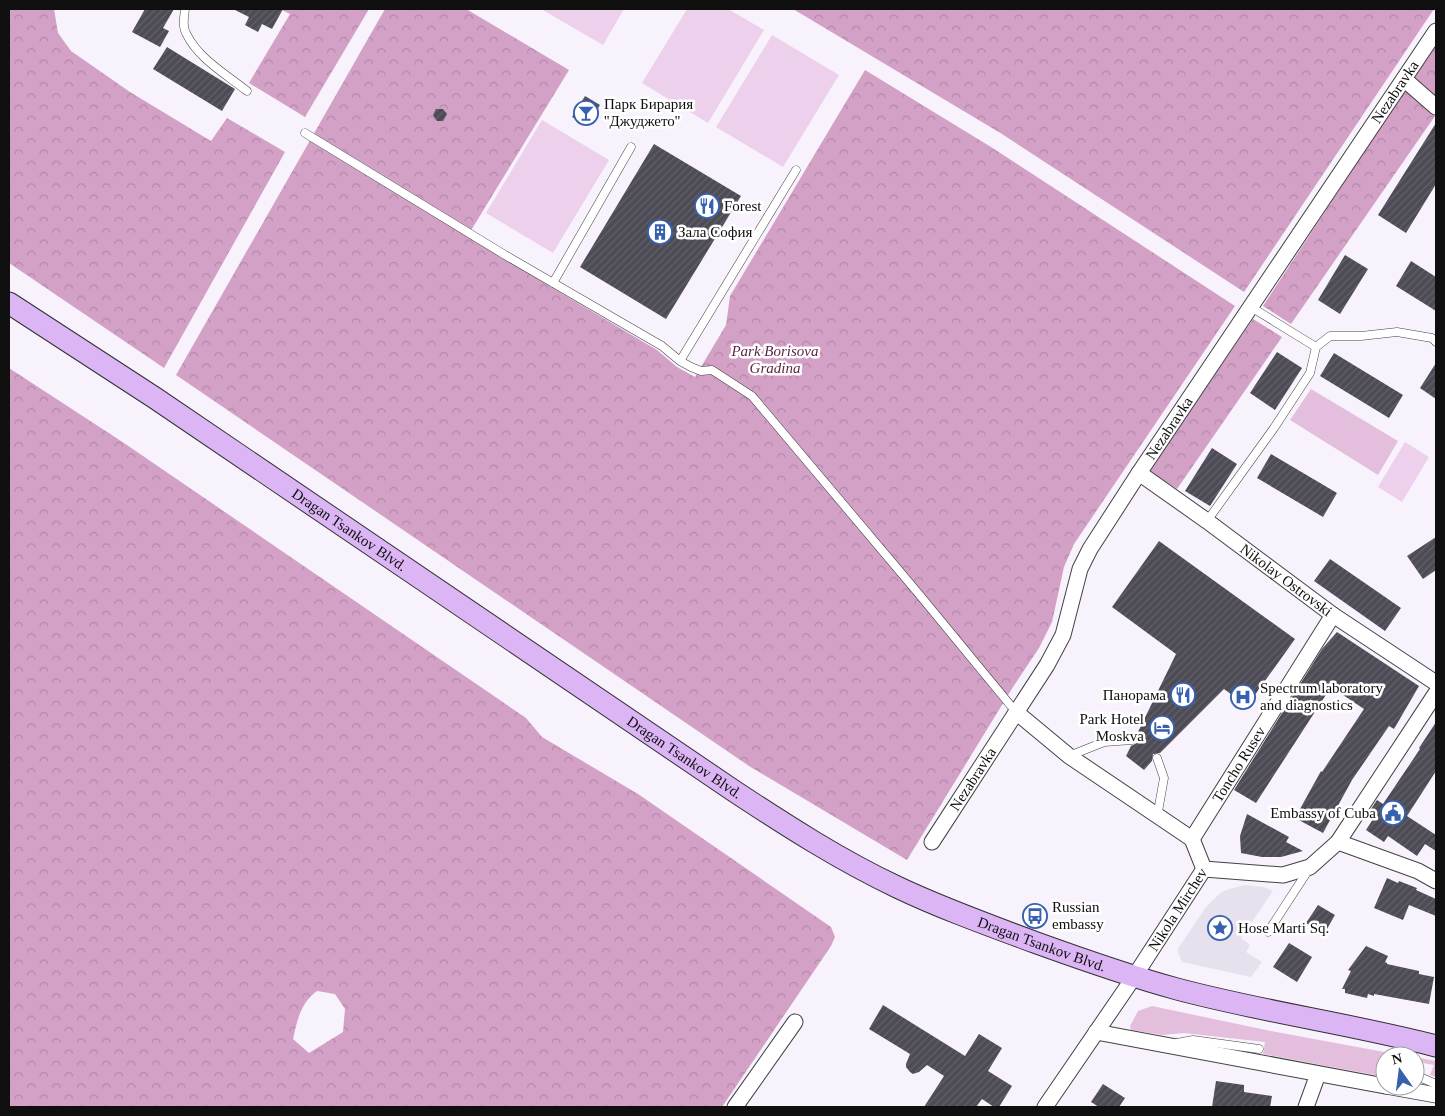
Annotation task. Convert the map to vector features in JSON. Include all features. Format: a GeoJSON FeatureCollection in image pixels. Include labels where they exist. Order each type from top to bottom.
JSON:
{"type":"FeatureCollection","features":[{"type":"Feature","properties":{"kind":"main road","name":"Dragan Tsankov Blvd."},"geometry":{"type":"LineString","coordinates":[[9,303],[163,404],[797,832],[898,888],[994,927],[1134,977],[1234,1003],[1406,1038],[1436,1046]]}},
{"type":"Feature","properties":{"kind":"street","name":"Nezabravka"},"geometry":{"type":"LineString","coordinates":[[932,842],[1047,666],[1063,635],[1080,569],[1090,549],[1436,30]]}},
{"type":"Feature","properties":{"kind":"street"},"geometry":{"type":"LineString","coordinates":[[1404,79],[1436,107]]}},
{"type":"Feature","properties":{"kind":"street","name":"Nikolay Ostrovski"},"geometry":{"type":"LineString","coordinates":[[1139,473],[1333,615],[1436,683]]}},
{"type":"Feature","properties":{"kind":"street","name":"Toncho Rusev"},"geometry":{"type":"LineString","coordinates":[[1192,839],[1333,615]]}},
{"type":"Feature","properties":{"kind":"street"},"geometry":{"type":"LineString","coordinates":[[1204,869],[1283,875],[1310,867],[1338,842],[1436,693]]}},
{"type":"Feature","properties":{"kind":"street"},"geometry":{"type":"LineString","coordinates":[[1016,712],[1069,756],[1192,839]]}},
{"type":"Feature","properties":{"kind":"street","name":"Nikola Mirchev"},"geometry":{"type":"LineString","coordinates":[[1045,1107],[1134,977],[1204,869],[1192,839]]}},
{"type":"Feature","properties":{"kind":"street"},"geometry":{"type":"LineString","coordinates":[[1338,842],[1418,871],[1436,881]]}},
{"type":"Feature","properties":{"kind":"street"},"geometry":{"type":"LineString","coordinates":[[735,1107],[795,1022]]}},
{"type":"Feature","properties":{"kind":"street"},"geometry":{"type":"LineString","coordinates":[[1096,1032],[1375,1084]]}},
{"type":"Feature","properties":{"kind":"street"},"geometry":{"type":"LineString","coordinates":[[1306,1107],[1318,1074]]}},
{"type":"Feature","properties":{"kind":"lane"},"geometry":{"type":"LineString","coordinates":[[186,9],[183,22],[187,35],[203,56],[247,91]]}},
{"type":"Feature","properties":{"kind":"lane"},"geometry":{"type":"LineString","coordinates":[[305,133],[553,283],[662,346],[680,361],[701,370],[712,370],[752,396],[1016,712]]}},
{"type":"Feature","properties":{"kind":"lane"},"geometry":{"type":"LineString","coordinates":[[553,283],[631,147]]}},
{"type":"Feature","properties":{"kind":"lane"},"geometry":{"type":"LineString","coordinates":[[680,361],[796,170]]}},
{"type":"Feature","properties":{"kind":"lane"},"geometry":{"type":"LineString","coordinates":[[1251,306],[1316,347]]}},
{"type":"Feature","properties":{"kind":"lane"},"geometry":{"type":"LineString","coordinates":[[1207,521],[1274,428],[1310,373],[1316,347],[1330,336],[1361,336],[1397,332],[1432,338],[1436,342]]}},
{"type":"Feature","properties":{"kind":"lane"},"geometry":{"type":"LineString","coordinates":[[1069,756],[1104,742],[1132,740]]}},
{"type":"Feature","properties":{"kind":"lane"},"geometry":{"type":"LineString","coordinates":[[1157,758],[1164,778],[1157,817]]}},
{"type":"Feature","properties":{"kind":"lane"},"geometry":{"type":"LineString","coordinates":[[1268,932],[1310,867]]}},
{"type":"Feature","properties":{"kind":"lane"},"geometry":{"type":"LineString","coordinates":[[1162,1044],[1193,1040],[1259,1049]]}},
{"type":"Feature","properties":{"kind":"shaded area"},"geometry":{"type":"Polygon","coordinates":[[[541,9],[624,9],[603,45],[541,9]]]}},
{"type":"Feature","properties":{"kind":"shaded area"},"geometry":{"type":"Polygon","coordinates":[[[687,9],[728,9],[764,30],[708,123],[642,83],[687,9]]]}},
{"type":"Feature","properties":{"kind":"shaded area"},"geometry":{"type":"Polygon","coordinates":[[[772,35],[839,75],[783,167],[716,127],[772,35]]]}},
{"type":"Feature","properties":{"kind":"shaded area"},"geometry":{"type":"Polygon","coordinates":[[[542,120],[609,160],[553,253],[486,213],[542,120]]]}},
{"type":"Feature","properties":{"kind":"shaded area"},"geometry":{"type":"Polygon","coordinates":[[[1311,389],[1398,441],[1378,475],[1290,420],[1311,389]]]}},
{"type":"Feature","properties":{"kind":"shaded area"},"geometry":{"type":"Polygon","coordinates":[[[1405,442],[1429,457],[1402,502],[1378,487],[1405,442]]]}},
{"type":"Feature","properties":{"kind":"shaded area","name":"Hose Marti Sq."},"geometry":{"type":"Polygon","coordinates":[[[1245,885],[1264,887],[1273,891],[1241,938],[1250,945],[1246,952],[1262,962],[1251,977],[1182,962],[1177,950],[1206,907],[1226,890],[1245,885]]]}},
{"type":"Feature","properties":{"kind":"shaded area"},"geometry":{"type":"Polygon","coordinates":[[[1152,1006],[1375,1050],[1375,1075],[1263,1054],[1265,1042],[1184,1033],[1162,1035],[1131,1030],[1130,1026],[1138,1011],[1152,1006]]]}},
{"type":"Feature","properties":{"kind":"shaded area"},"geometry":{"type":"Polygon","coordinates":[[[1425,1059],[1436,1061],[1436,1077],[1430,1075],[1434,1065],[1425,1063],[1425,1059]]]}},
{"type":"Feature","properties":{"kind":"green space"},"geometry":{"type":"Polygon","coordinates":[[[9,9],[54,9],[58,33],[71,51],[130,92],[211,141],[227,118],[285,152],[164,368],[9,263],[9,9]]]}},
{"type":"Feature","properties":{"kind":"green space"},"geometry":{"type":"Polygon","coordinates":[[[280,9],[369,9],[305,117],[249,83],[290,14],[280,9]]]}},
{"type":"Feature","properties":{"kind":"green space","name":"Park Borisova Gradina"},"geometry":{"type":"Polygon","coordinates":[[[385,9],[466,9],[569,70],[467,237],[657,350],[677,367],[695,377],[726,325],[730,296],[865,70],[991,147],[1235,306],[1074,544],[1064,567],[1052,622],[1039,648],[907,860],[749,766],[176,375],[385,9]]]}},
{"type":"Feature","properties":{"kind":"green space"},"geometry":{"type":"Polygon","coordinates":[[[793,9],[1434,9],[1244,292],[1002,134],[793,9]]]}},
{"type":"Feature","properties":{"kind":"green space"},"geometry":{"type":"Polygon","coordinates":[[[1436,43],[1436,100],[1412,79],[1436,43]]]}},
{"type":"Feature","properties":{"kind":"green space"},"geometry":{"type":"Polygon","coordinates":[[[1405,90],[1435,116],[1291,324],[1263,306],[1405,90]]]}},
{"type":"Feature","properties":{"kind":"green space"},"geometry":{"type":"Polygon","coordinates":[[[1253,319],[1282,337],[1177,489],[1149,471],[1253,319]]]}},
{"type":"Feature","properties":{"kind":"green space"},"geometry":{"type":"Polygon","coordinates":[[[9,368],[124,443],[526,718],[542,737],[638,794],[831,927],[835,937],[831,946],[722,1107],[9,1107],[9,368]],[[317,991],[300,1012],[293,1039],[309,1053],[343,1032],[345,1009],[335,994],[317,991]]]}},
{"type":"Feature","properties":{"kind":"building"},"geometry":{"type":"Polygon","coordinates":[[[145,9],[174,9],[163,28],[169,31],[160,47],[132,32],[145,9]]]}},
{"type":"Feature","properties":{"kind":"building"},"geometry":{"type":"Polygon","coordinates":[[[233,9],[283,9],[272,29],[262,24],[258,32],[245,25],[249,17],[233,9]]]}},
{"type":"Feature","properties":{"kind":"building"},"geometry":{"type":"Polygon","coordinates":[[[167,47],[235,89],[222,111],[153,69],[167,47]]]}},
{"type":"Feature","properties":{"kind":"building"},"geometry":{"type":"Polygon","coordinates":[[[585,96],[600,105],[588,126],[572,117],[585,96]]]}},
{"type":"Feature","properties":{"kind":"building"},"geometry":{"type":"Polygon","coordinates":[[[436,109],[443,109],[447,114],[443,121],[437,121],[433,115],[436,109]]]}},
{"type":"Feature","properties":{"kind":"building"},"geometry":{"type":"Polygon","coordinates":[[[1436,123],[1436,184],[1406,233],[1378,215],[1436,123]]]}},
{"type":"Feature","properties":{"kind":"building","name":"Зала София"},"geometry":{"type":"Polygon","coordinates":[[[654,144],[741,196],[666,319],[580,267],[654,144]]]}},
{"type":"Feature","properties":{"kind":"building"},"geometry":{"type":"Polygon","coordinates":[[[1345,255],[1368,269],[1340,314],[1318,300],[1345,255]]]}},
{"type":"Feature","properties":{"kind":"building"},"geometry":{"type":"Polygon","coordinates":[[[1411,261],[1436,277],[1436,311],[1396,286],[1411,261]]]}},
{"type":"Feature","properties":{"kind":"building"},"geometry":{"type":"Polygon","coordinates":[[[1277,352],[1302,368],[1275,410],[1250,393],[1277,352]]]}},
{"type":"Feature","properties":{"kind":"building"},"geometry":{"type":"Polygon","coordinates":[[[1334,353],[1403,395],[1389,418],[1320,376],[1334,353]]]}},
{"type":"Feature","properties":{"kind":"building"},"geometry":{"type":"Polygon","coordinates":[[[1436,363],[1436,399],[1420,388],[1436,363]]]}},
{"type":"Feature","properties":{"kind":"building"},"geometry":{"type":"Polygon","coordinates":[[[1212,448],[1237,464],[1210,506],[1185,491],[1212,448]]]}},
{"type":"Feature","properties":{"kind":"building"},"geometry":{"type":"Polygon","coordinates":[[[1271,454],[1337,493],[1323,517],[1257,478],[1271,454]]]}},
{"type":"Feature","properties":{"kind":"building"},"geometry":{"type":"Polygon","coordinates":[[[1436,537],[1436,570],[1423,579],[1407,556],[1436,537]]]}},
{"type":"Feature","properties":{"kind":"building"},"geometry":{"type":"Polygon","coordinates":[[[1159,541],[1295,639],[1247,706],[1224,689],[1160,753],[1153,754],[1152,761],[1144,770],[1126,756],[1131,746],[1137,743],[1138,739],[1136,736],[1176,654],[1112,607],[1159,541]]]}},
{"type":"Feature","properties":{"kind":"building"},"geometry":{"type":"Polygon","coordinates":[[[1330,559],[1401,608],[1385,631],[1314,581],[1330,559]]]}},
{"type":"Feature","properties":{"kind":"building"},"geometry":{"type":"Polygon","coordinates":[[[1337,632],[1419,686],[1394,729],[1389,726],[1352,780],[1323,833],[1295,818],[1321,771],[1364,709],[1331,687],[1256,803],[1234,790],[1322,649],[1337,632]]]}},
{"type":"Feature","properties":{"kind":"building","name":"Embassy of Cuba"},"geometry":{"type":"Polygon","coordinates":[[[1436,722],[1436,771],[1407,816],[1436,835],[1436,851],[1425,844],[1417,856],[1388,836],[1384,842],[1366,830],[1375,816],[1369,812],[1377,800],[1383,804],[1436,722]]]}},
{"type":"Feature","properties":{"kind":"building"},"geometry":{"type":"Polygon","coordinates":[[[1247,814],[1289,837],[1286,842],[1303,851],[1281,857],[1262,857],[1241,853],[1240,836],[1247,814]]]}},
{"type":"Feature","properties":{"kind":"building"},"geometry":{"type":"Polygon","coordinates":[[[1387,878],[1417,888],[1416,890],[1436,899],[1436,916],[1409,905],[1403,920],[1374,908],[1387,878]]]}},
{"type":"Feature","properties":{"kind":"building"},"geometry":{"type":"Polygon","coordinates":[[[1318,905],[1335,915],[1324,934],[1306,923],[1318,905]]]}},
{"type":"Feature","properties":{"kind":"building"},"geometry":{"type":"Polygon","coordinates":[[[1289,943],[1312,957],[1297,982],[1273,967],[1289,943]]]}},
{"type":"Feature","properties":{"kind":"building"},"geometry":{"type":"Polygon","coordinates":[[[1366,946],[1388,956],[1385,962],[1387,964],[1419,971],[1419,974],[1434,977],[1429,1004],[1374,994],[1374,996],[1368,994],[1367,998],[1345,993],[1345,989],[1342,989],[1351,971],[1348,970],[1366,946]]]}},
{"type":"Feature","properties":{"kind":"building"},"geometry":{"type":"Polygon","coordinates":[[[883,1005],[965,1056],[979,1034],[1002,1048],[988,1071],[1012,1086],[999,1107],[994,1107],[982,1099],[976,1107],[924,1107],[944,1076],[927,1065],[919,1072],[913,1074],[906,1067],[910,1054],[869,1029],[883,1005]]]}},
{"type":"Feature","properties":{"kind":"building"},"geometry":{"type":"Polygon","coordinates":[[[1216,1081],[1244,1085],[1244,1092],[1272,1096],[1270,1107],[1212,1107],[1216,1081]]]}},
{"type":"Feature","properties":{"kind":"building"},"geometry":{"type":"Polygon","coordinates":[[[1103,1084],[1125,1098],[1119,1107],[1099,1107],[1091,1102],[1103,1084]]]}},
{"type":"Feature","properties":{"kind":"place","name":"Парк Бирария ''Джуджето''"},"geometry":{"type":"Point","coordinates":[586,113]}},
{"type":"Feature","properties":{"kind":"place","name":"Forest"},"geometry":{"type":"Point","coordinates":[707,206]}},
{"type":"Feature","properties":{"kind":"place","name":"Зала София"},"geometry":{"type":"Point","coordinates":[660,232]}},
{"type":"Feature","properties":{"kind":"place","name":"Панорама"},"geometry":{"type":"Point","coordinates":[1183,695]}},
{"type":"Feature","properties":{"kind":"place","name":"Spectrum laboratory and diagnostics"},"geometry":{"type":"Point","coordinates":[1243,697]}},
{"type":"Feature","properties":{"kind":"place","name":"Park Hotel Moskva"},"geometry":{"type":"Point","coordinates":[1162,728]}},
{"type":"Feature","properties":{"kind":"place","name":"Embassy of Cuba"},"geometry":{"type":"Point","coordinates":[1393,813]}},
{"type":"Feature","properties":{"kind":"place","name":"Russian embassy"},"geometry":{"type":"Point","coordinates":[1035,916]}},
{"type":"Feature","properties":{"kind":"place","name":"Hose Marti Sq."},"geometry":{"type":"Point","coordinates":[1220,928]}}]}
